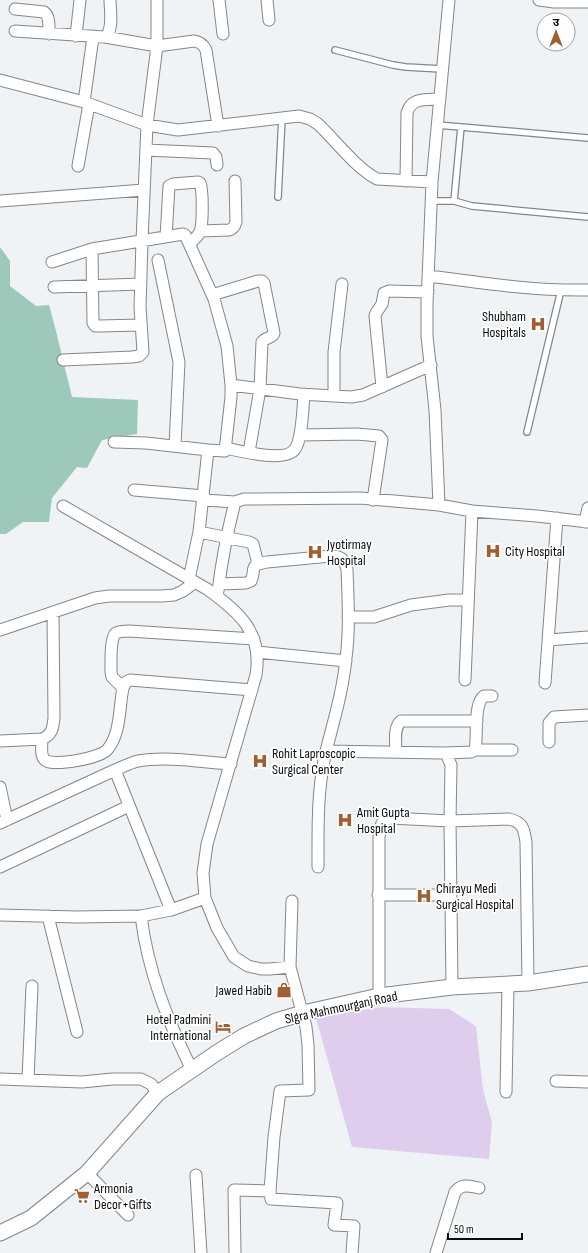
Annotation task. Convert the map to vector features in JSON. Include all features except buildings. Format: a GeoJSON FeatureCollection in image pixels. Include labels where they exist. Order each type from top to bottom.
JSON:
{"type":"FeatureCollection","features":[{"type":"Feature","properties":{"kind":"street"},"geometry":{"type":"LineString","coordinates":[[76,36],[80,0]]}},
{"type":"Feature","properties":{"kind":"street"},"geometry":{"type":"LineString","coordinates":[[105,37],[108,35],[110,28],[110,0]]}},
{"type":"Feature","properties":{"kind":"street"},"geometry":{"type":"LineString","coordinates":[[63,360],[139,356],[143,352],[141,325],[141,284],[144,190],[147,125],[157,46],[157,0]]}},
{"type":"Feature","properties":{"kind":"street"},"geometry":{"type":"LineString","coordinates":[[219,0],[223,34]]}},
{"type":"Feature","properties":{"kind":"street"},"geometry":{"type":"LineString","coordinates":[[267,0],[269,20]]}},
{"type":"Feature","properties":{"kind":"street"},"geometry":{"type":"LineString","coordinates":[[439,505],[431,364],[427,336],[428,276],[432,182],[449,0]]}},
{"type":"Feature","properties":{"kind":"street"},"geometry":{"type":"LineString","coordinates":[[539,0],[554,2],[588,2]]}},
{"type":"Feature","properties":{"kind":"street"},"geometry":{"type":"LineString","coordinates":[[15,9],[44,12],[47,14],[49,34]]}},
{"type":"Feature","properties":{"kind":"street"},"geometry":{"type":"LineString","coordinates":[[16,31],[105,37],[157,46],[194,41],[199,42],[204,45],[206,50],[218,126]]}},
{"type":"Feature","properties":{"kind":"street"},"geometry":{"type":"LineString","coordinates":[[78,166],[87,103],[93,37]]}},
{"type":"Feature","properties":{"kind":"street"},"geometry":{"type":"LineString","coordinates":[[0,80],[87,103],[147,125],[178,130],[298,116],[310,119],[318,124],[360,166],[377,179],[432,182]]}},
{"type":"Feature","properties":{"kind":"street"},"geometry":{"type":"LineString","coordinates":[[406,181],[408,106],[412,102],[419,100],[440,99]]}},
{"type":"Feature","properties":{"kind":"street"},"geometry":{"type":"LineString","coordinates":[[146,150],[213,153],[216,157],[217,165]]}},
{"type":"Feature","properties":{"kind":"street"},"geometry":{"type":"LineString","coordinates":[[200,231],[229,230],[235,225],[235,181]]}},
{"type":"Feature","properties":{"kind":"street"},"geometry":{"type":"LineString","coordinates":[[166,237],[168,189],[170,184],[200,183],[202,190],[200,231],[190,244]]}},
{"type":"Feature","properties":{"kind":"street"},"geometry":{"type":"LineString","coordinates":[[0,201],[144,190]]}},
{"type":"Feature","properties":{"kind":"street"},"geometry":{"type":"LineString","coordinates":[[52,262],[92,249],[185,235],[212,295],[224,333],[230,364],[231,397],[225,451],[222,452],[146,443],[114,442]]}},
{"type":"Feature","properties":{"kind":"street"},"geometry":{"type":"LineString","coordinates":[[92,249],[92,320],[95,326],[141,325]]}},
{"type":"Feature","properties":{"kind":"street"},"geometry":{"type":"LineString","coordinates":[[158,260],[179,362],[175,446]]}},
{"type":"Feature","properties":{"kind":"street"},"geometry":{"type":"LineString","coordinates":[[428,276],[513,287],[588,290]]}},
{"type":"Feature","properties":{"kind":"street"},"geometry":{"type":"LineString","coordinates":[[212,295],[258,281],[264,282],[274,335],[262,342],[260,389],[249,452]]}},
{"type":"Feature","properties":{"kind":"street"},"geometry":{"type":"LineString","coordinates":[[54,287],[141,284]]}},
{"type":"Feature","properties":{"kind":"street"},"geometry":{"type":"LineString","coordinates":[[334,396],[334,352],[342,284]]}},
{"type":"Feature","properties":{"kind":"street"},"geometry":{"type":"LineString","coordinates":[[382,386],[376,313],[382,304],[384,293],[389,290],[428,292]]}},
{"type":"Feature","properties":{"kind":"street"},"geometry":{"type":"LineString","coordinates":[[231,385],[304,394],[351,397],[363,395],[431,364]]}},
{"type":"Feature","properties":{"kind":"street"},"geometry":{"type":"LineString","coordinates":[[226,448],[268,456],[288,454],[295,450],[300,435],[304,394]]}},
{"type":"Feature","properties":{"kind":"street"},"geometry":{"type":"LineString","coordinates":[[300,435],[363,434],[379,436],[382,440],[373,500]]}},
{"type":"Feature","properties":{"kind":"street"},"geometry":{"type":"LineString","coordinates":[[0,630],[53,613],[78,603],[102,597],[174,594],[183,591],[192,580],[204,498],[208,450]]}},
{"type":"Feature","properties":{"kind":"street"},"geometry":{"type":"LineString","coordinates":[[134,490],[235,502],[251,498],[373,500],[439,505],[472,511],[586,522],[588,508]]}},
{"type":"Feature","properties":{"kind":"street"},"geometry":{"type":"LineString","coordinates":[[218,597],[223,550],[235,502]]}},
{"type":"Feature","properties":{"kind":"street"},"geometry":{"type":"LineString","coordinates":[[63,506],[192,580],[218,597],[241,618],[254,639],[259,660],[252,690],[207,844],[203,873],[205,898],[217,928],[234,958],[248,966],[261,969],[270,970],[290,967]]}},
{"type":"Feature","properties":{"kind":"street"},"geometry":{"type":"LineString","coordinates":[[465,680],[472,511]]}},
{"type":"Feature","properties":{"kind":"street"},"geometry":{"type":"LineString","coordinates":[[545,683],[557,518]]}},
{"type":"Feature","properties":{"kind":"street"},"geometry":{"type":"LineString","coordinates":[[199,532],[253,544],[258,564]]}},
{"type":"Feature","properties":{"kind":"street"},"geometry":{"type":"LineString","coordinates":[[219,584],[246,583],[251,581],[254,576],[254,566],[258,564],[331,556],[340,557],[345,561],[347,569],[348,617],[346,661],[340,695],[321,770],[318,800],[318,867]]}},
{"type":"Feature","properties":{"kind":"street"},"geometry":{"type":"LineString","coordinates":[[348,617],[374,617],[411,604],[449,600],[468,600]]}},
{"type":"Feature","properties":{"kind":"street"},"geometry":{"type":"LineString","coordinates":[[0,741],[42,739],[47,737],[52,730],[54,718],[53,613]]}},
{"type":"Feature","properties":{"kind":"street"},"geometry":{"type":"LineString","coordinates":[[123,688],[112,676],[111,672],[112,641],[116,633],[130,631],[254,639]]}},
{"type":"Feature","properties":{"kind":"street"},"geometry":{"type":"LineString","coordinates":[[548,640],[588,637]]}},
{"type":"Feature","properties":{"kind":"street"},"geometry":{"type":"LineString","coordinates":[[257,652],[346,661]]}},
{"type":"Feature","properties":{"kind":"street"},"geometry":{"type":"LineString","coordinates":[[42,739],[43,757],[50,762],[77,760],[103,754],[115,736],[123,688],[126,682],[130,680],[136,679],[252,690]]}},
{"type":"Feature","properties":{"kind":"street"},"geometry":{"type":"LineString","coordinates":[[475,750],[479,701],[484,696],[492,696]]}},
{"type":"Feature","properties":{"kind":"street"},"geometry":{"type":"LineString","coordinates":[[549,742],[549,723],[554,717],[588,715]]}},
{"type":"Feature","properties":{"kind":"street"},"geometry":{"type":"LineString","coordinates":[[396,752],[396,725],[401,721],[477,721]]}},
{"type":"Feature","properties":{"kind":"street"},"geometry":{"type":"LineString","coordinates":[[326,751],[446,753],[471,752],[475,750],[512,750]]}},
{"type":"Feature","properties":{"kind":"street"},"geometry":{"type":"LineString","coordinates":[[446,753],[451,765],[450,821],[452,987]]}},
{"type":"Feature","properties":{"kind":"street"},"geometry":{"type":"LineString","coordinates":[[0,787],[4,821],[115,770],[138,762],[172,760],[231,764]]}},
{"type":"Feature","properties":{"kind":"street"},"geometry":{"type":"LineString","coordinates":[[115,770],[171,910]]}},
{"type":"Feature","properties":{"kind":"street"},"geometry":{"type":"LineString","coordinates":[[0,867],[129,806]]}},
{"type":"Feature","properties":{"kind":"street"},"geometry":{"type":"LineString","coordinates":[[379,996],[379,838],[382,822],[385,819],[390,818],[450,821],[509,819],[516,820],[522,826],[526,842],[528,983]]}},
{"type":"Feature","properties":{"kind":"street"},"geometry":{"type":"LineString","coordinates":[[378,895],[451,895]]}},
{"type":"Feature","properties":{"kind":"street"},"geometry":{"type":"LineString","coordinates":[[0,915],[141,916],[171,910],[205,898]]}},
{"type":"Feature","properties":{"kind":"street"},"geometry":{"type":"LineString","coordinates":[[292,901],[290,967],[303,1013],[308,1045],[309,1090],[280,1092],[274,1137],[270,1191],[271,1199],[337,1203],[334,1225],[354,1226],[352,1253]]}},
{"type":"Feature","properties":{"kind":"street"},"geometry":{"type":"LineString","coordinates":[[48,916],[78,1032]]}},
{"type":"Feature","properties":{"kind":"street"},"geometry":{"type":"LineString","coordinates":[[141,916],[144,942],[159,996],[192,1070]]}},
{"type":"Feature","properties":{"kind":"street","name":"SIgra Mahmourganj Road"},"geometry":{"type":"LineString","coordinates":[[0,1233],[31,1218],[87,1173],[158,1093],[244,1036],[276,1021],[303,1013],[379,996],[452,987],[528,983],[588,974]]}},
{"type":"Feature","properties":{"kind":"street"},"geometry":{"type":"LineString","coordinates":[[506,1092],[508,984]]}},
{"type":"Feature","properties":{"kind":"street"},"geometry":{"type":"LineString","coordinates":[[28,1080],[32,986]]}},
{"type":"Feature","properties":{"kind":"street"},"geometry":{"type":"LineString","coordinates":[[0,1079],[82,1082],[112,1079],[141,1079],[151,1084],[158,1093]]}},
{"type":"Feature","properties":{"kind":"street"},"geometry":{"type":"LineString","coordinates":[[556,1081],[588,1082]]}},
{"type":"Feature","properties":{"kind":"street"},"geometry":{"type":"LineString","coordinates":[[87,1173],[128,1215]]}},
{"type":"Feature","properties":{"kind":"street"},"geometry":{"type":"LineString","coordinates":[[196,1175],[201,1253]]}},
{"type":"Feature","properties":{"kind":"street"},"geometry":{"type":"LineString","coordinates":[[436,1253],[454,1192],[458,1188],[467,1185],[479,1188]]}},
{"type":"Feature","properties":{"kind":"street"},"geometry":{"type":"LineString","coordinates":[[235,1253],[234,1190],[270,1191]]}},
{"type":"Feature","properties":{"kind":"lane"},"geometry":{"type":"LineString","coordinates":[[335,50],[393,65],[442,69]]}},
{"type":"Feature","properties":{"kind":"lane"},"geometry":{"type":"LineString","coordinates":[[278,197],[282,117]]}},
{"type":"Feature","properties":{"kind":"lane"},"geometry":{"type":"LineString","coordinates":[[437,125],[588,138]]}},
{"type":"Feature","properties":{"kind":"lane"},"geometry":{"type":"LineString","coordinates":[[454,201],[461,127]]}},
{"type":"Feature","properties":{"kind":"lane"},"geometry":{"type":"LineString","coordinates":[[432,201],[454,201],[472,206],[588,217]]}},
{"type":"Feature","properties":{"kind":"lane"},"geometry":{"type":"LineString","coordinates":[[527,432],[561,290]]}},
{"type":"Feature","properties":{"kind":"shaded area"},"geometry":{"type":"Polygon","coordinates":[[[0,247],[10,261],[10,286],[36,306],[49,305],[72,397],[138,400],[137,434],[102,440],[87,468],[77,467],[52,498],[49,522],[23,522],[6,534],[0,534],[0,247]]]}},
{"type":"Feature","properties":{"kind":"shaded area"},"geometry":{"type":"Polygon","coordinates":[[[381,1007],[449,1009],[476,1026],[483,1090],[492,1122],[489,1159],[352,1147],[316,1018],[381,1007]]]}},
{"type":"Feature","properties":{"kind":"place","name":"Shubham Hospitals"},"geometry":{"type":"Point","coordinates":[538,324]}},
{"type":"Feature","properties":{"kind":"place","name":"City Hospital"},"geometry":{"type":"Point","coordinates":[493,551]}},
{"type":"Feature","properties":{"kind":"place","name":"Jyotirmay Hospital"},"geometry":{"type":"Point","coordinates":[315,552]}},
{"type":"Feature","properties":{"kind":"place","name":"Rohit Laproscopic Surgical Center"},"geometry":{"type":"Point","coordinates":[260,761]}},
{"type":"Feature","properties":{"kind":"place","name":"Amit Gupta Hospital"},"geometry":{"type":"Point","coordinates":[345,820]}},
{"type":"Feature","properties":{"kind":"place","name":"Chirayu Medi Surgical Hospital"},"geometry":{"type":"Point","coordinates":[424,896]}},
{"type":"Feature","properties":{"kind":"place","name":"Jawed Habib"},"geometry":{"type":"Point","coordinates":[284,990]}},
{"type":"Feature","properties":{"kind":"place","name":"Hotel Padmini International"},"geometry":{"type":"Point","coordinates":[223,1027]}},
{"type":"Feature","properties":{"kind":"place","name":"Armonia Decor+Gifts"},"geometry":{"type":"Point","coordinates":[82,1196]}}]}
